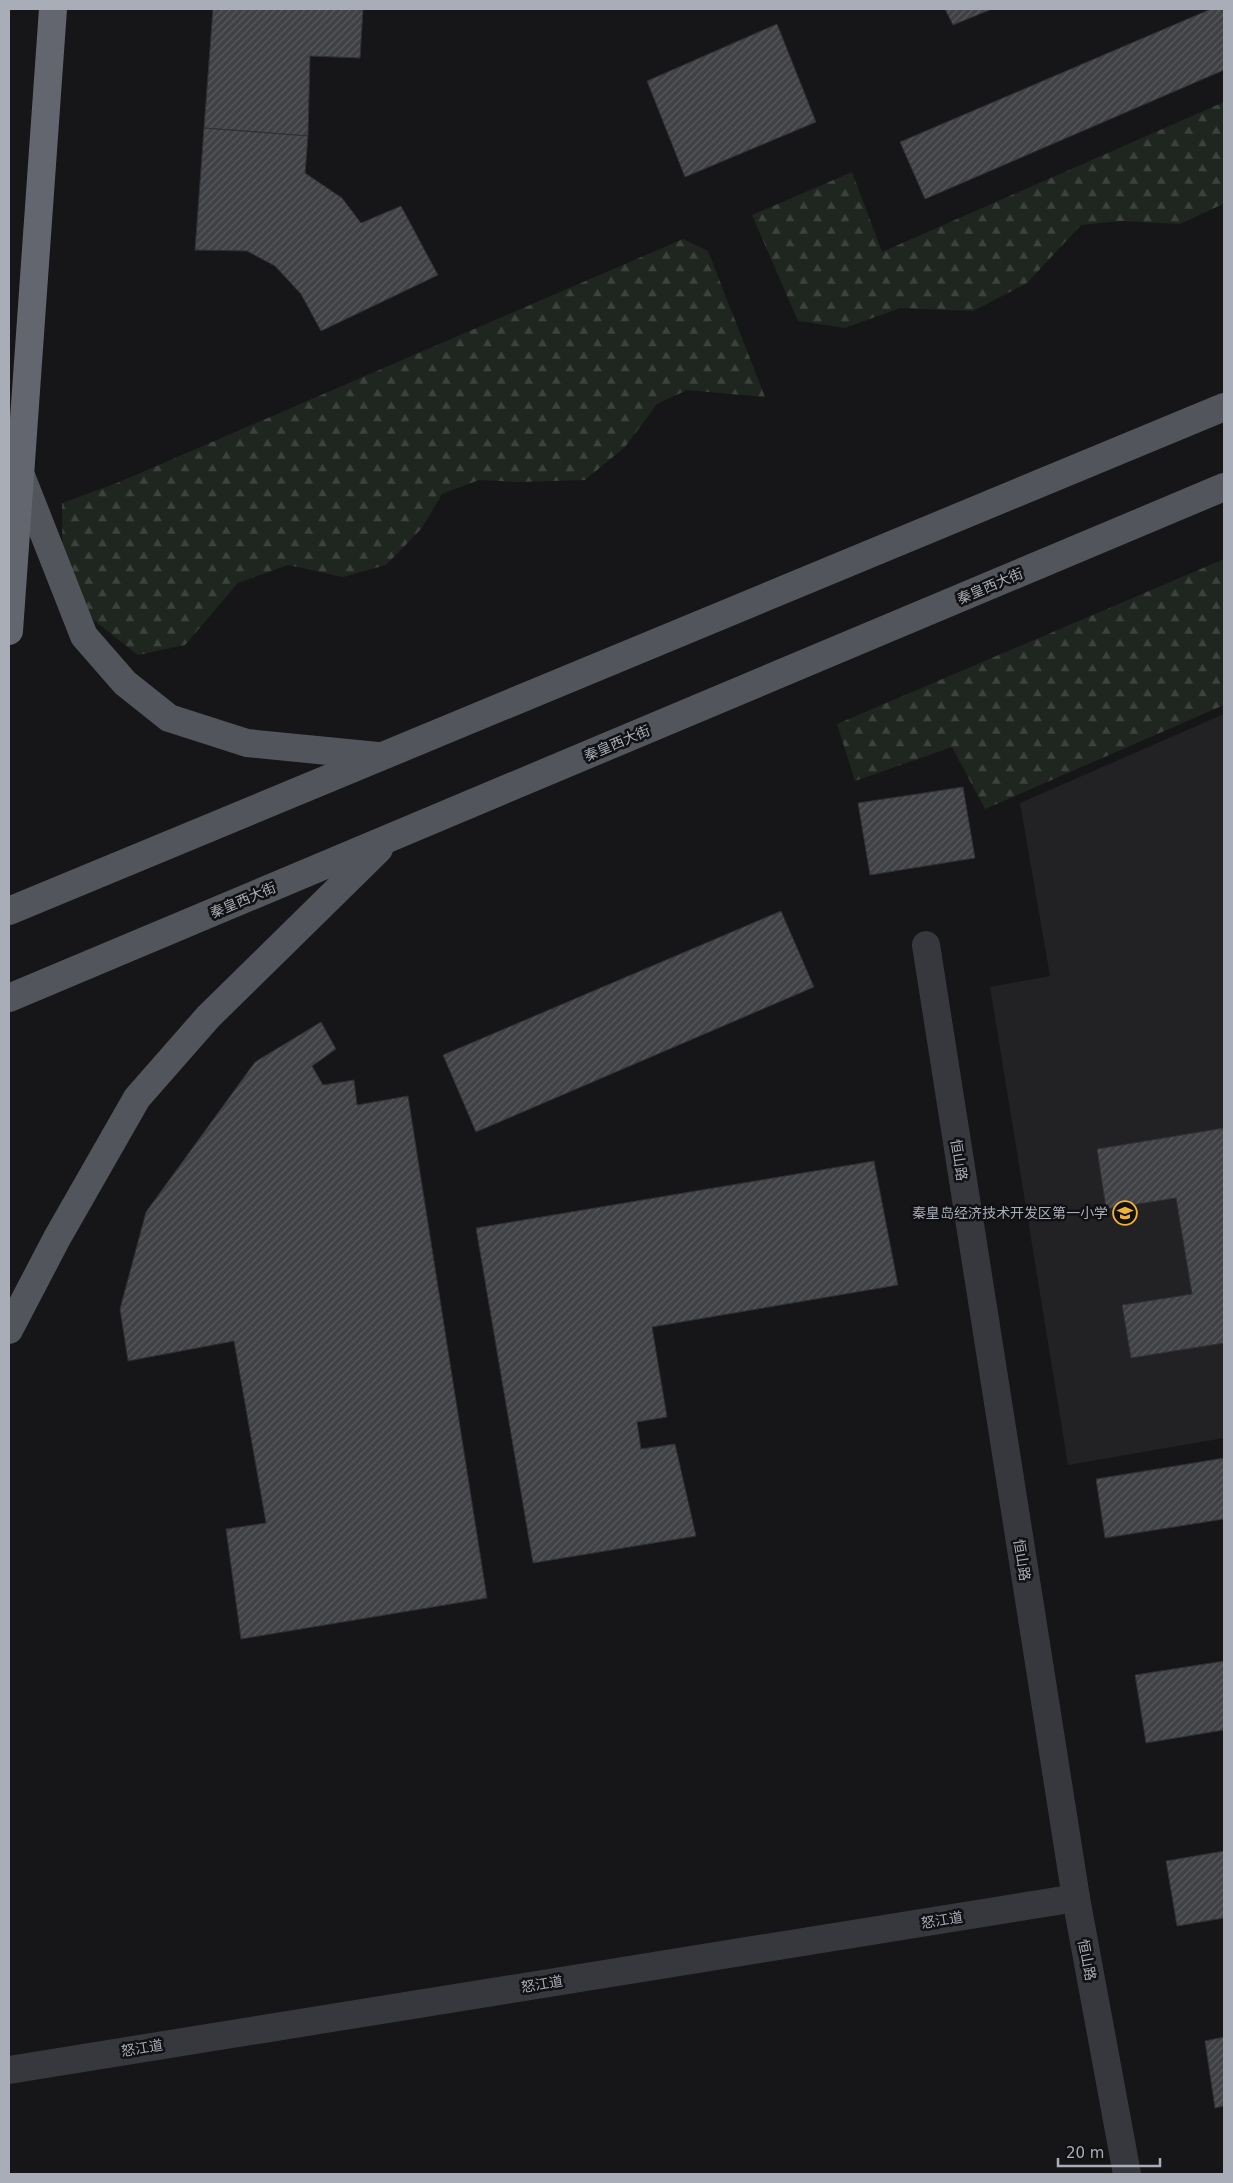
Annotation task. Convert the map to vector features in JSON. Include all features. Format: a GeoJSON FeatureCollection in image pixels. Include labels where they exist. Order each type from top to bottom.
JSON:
{"type":"FeatureCollection","features":[{"type":"Feature","properties":{"kind":"highway"},"geometry":{"type":"LineString","coordinates":[[9,631],[53,9]]}},
{"type":"Feature","properties":{"kind":"main road"},"geometry":{"type":"LineString","coordinates":[[9,911],[1224,407]]}},
{"type":"Feature","properties":{"kind":"main road"},"geometry":{"type":"LineString","coordinates":[[20,473],[84,636],[125,683],[170,718],[247,743],[382,756]]}},
{"type":"Feature","properties":{"kind":"main road","name":"秦皇西大街"},"geometry":{"type":"LineString","coordinates":[[9,998],[1224,487]]}},
{"type":"Feature","properties":{"kind":"main road"},"geometry":{"type":"LineString","coordinates":[[9,1330],[57,1238],[137,1098],[208,1017],[391,838]]}},
{"type":"Feature","properties":{"kind":"street","name":"恒山路"},"geometry":{"type":"LineString","coordinates":[[926,945],[1076,1898],[1127,2174]]}},
{"type":"Feature","properties":{"kind":"street","name":"怒江道"},"geometry":{"type":"LineString","coordinates":[[9,2070],[1076,1898]]}},
{"type":"Feature","properties":{"kind":"shaded area","name":"秦皇岛经济技术开发区第一小学"},"geometry":{"type":"Polygon","coordinates":[[[1224,714],[1224,1438],[1068,1465],[990,987],[1050,976],[1020,803],[1224,714]]]}},
{"type":"Feature","properties":{"kind":"green space"},"geometry":{"type":"Polygon","coordinates":[[[1224,102],[1223,204],[1180,224],[1121,221],[1081,225],[1027,283],[973,311],[900,308],[845,328],[798,321],[752,215],[852,172],[882,252],[1224,102]]]}},
{"type":"Feature","properties":{"kind":"green space"},"geometry":{"type":"Polygon","coordinates":[[[683,239],[708,251],[765,397],[687,390],[657,404],[625,447],[585,480],[518,482],[479,480],[442,494],[422,528],[386,565],[343,577],[288,565],[238,583],[185,645],[138,655],[63,596],[62,503],[117,483],[683,239]]]}},
{"type":"Feature","properties":{"kind":"green space"},"geometry":{"type":"Polygon","coordinates":[[[1224,559],[1224,705],[985,809],[952,747],[855,781],[837,724],[1224,559]]]}},
{"type":"Feature","properties":{"kind":"building"},"geometry":{"type":"Polygon","coordinates":[[[213,9],[363,9],[360,58],[310,56],[308,136],[204,128],[213,9]]]}},
{"type":"Feature","properties":{"kind":"building"},"geometry":{"type":"Polygon","coordinates":[[[945,9],[992,9],[953,25],[945,9]]]}},
{"type":"Feature","properties":{"kind":"building"},"geometry":{"type":"Polygon","coordinates":[[[1211,9],[1224,9],[1224,70],[925,199],[900,142],[1211,9]]]}},
{"type":"Feature","properties":{"kind":"building"},"geometry":{"type":"Polygon","coordinates":[[[777,24],[816,122],[685,177],[647,81],[777,24]]]}},
{"type":"Feature","properties":{"kind":"building"},"geometry":{"type":"Polygon","coordinates":[[[204,128],[308,136],[305,173],[342,198],[361,223],[401,206],[438,275],[321,331],[301,294],[275,266],[247,251],[195,250],[204,128]]]}},
{"type":"Feature","properties":{"kind":"building"},"geometry":{"type":"Polygon","coordinates":[[[963,787],[975,858],[870,875],[858,803],[963,787]]]}},
{"type":"Feature","properties":{"kind":"building"},"geometry":{"type":"Polygon","coordinates":[[[781,911],[814,987],[476,1132],[443,1055],[781,911]]]}},
{"type":"Feature","properties":{"kind":"building"},"geometry":{"type":"Polygon","coordinates":[[[321,1022],[336,1049],[312,1066],[323,1085],[354,1080],[357,1105],[408,1096],[487,1598],[241,1639],[226,1529],[266,1523],[234,1341],[128,1361],[120,1309],[146,1212],[255,1062],[321,1022]]]}},
{"type":"Feature","properties":{"kind":"building"},"geometry":{"type":"Polygon","coordinates":[[[1224,1128],[1224,1343],[1131,1358],[1122,1305],[1192,1294],[1176,1198],[1106,1209],[1097,1149],[1224,1128]]]}},
{"type":"Feature","properties":{"kind":"building"},"geometry":{"type":"Polygon","coordinates":[[[874,1161],[898,1285],[652,1327],[667,1417],[637,1422],[641,1449],[675,1444],[696,1536],[533,1563],[476,1228],[874,1161]]]}},
{"type":"Feature","properties":{"kind":"building"},"geometry":{"type":"Polygon","coordinates":[[[1224,1458],[1224,1519],[1105,1538],[1096,1479],[1224,1458]]]}},
{"type":"Feature","properties":{"kind":"building"},"geometry":{"type":"Polygon","coordinates":[[[1224,1661],[1224,1730],[1146,1743],[1135,1675],[1224,1661]]]}},
{"type":"Feature","properties":{"kind":"building"},"geometry":{"type":"Polygon","coordinates":[[[1224,1851],[1224,1918],[1177,1926],[1166,1861],[1224,1851]]]}},
{"type":"Feature","properties":{"kind":"building"},"geometry":{"type":"Polygon","coordinates":[[[1224,2037],[1224,2106],[1215,2108],[1205,2041],[1224,2037]]]}},
{"type":"Feature","properties":{"kind":"place","name":"秦皇岛经济技术开发区第一小学"},"geometry":{"type":"Point","coordinates":[1125,1213]}}]}
